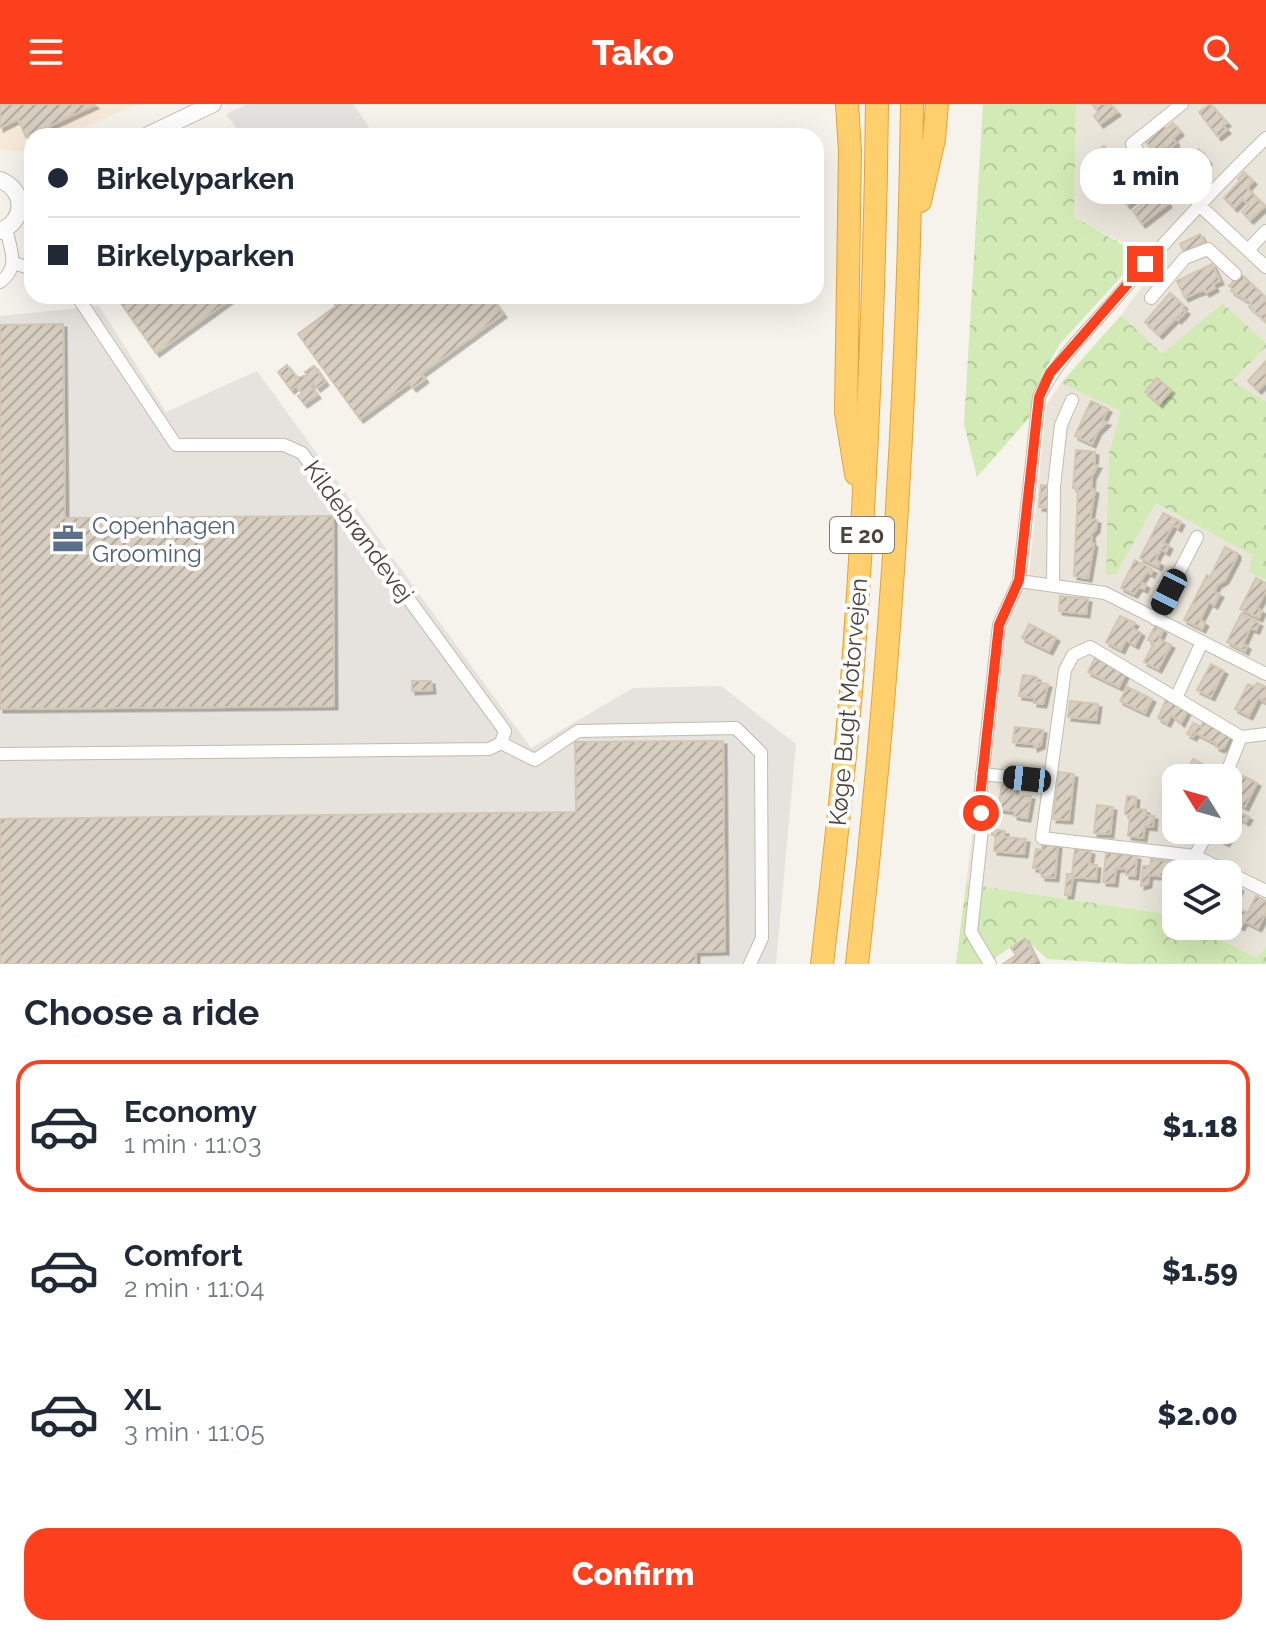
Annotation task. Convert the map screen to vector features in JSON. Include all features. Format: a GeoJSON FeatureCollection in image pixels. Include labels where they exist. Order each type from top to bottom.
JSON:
{"type":"FeatureCollection","features":[{"type":"Feature","properties":{"kind":"highway"},"geometry":{"type":"LineString","coordinates":[[847,104],[850,151],[846,412],[863,518]]}},
{"type":"Feature","properties":{"kind":"highway","name":"Køge Bugt Motorvejen"},"geometry":{"type":"LineString","coordinates":[[822,964],[850,698],[863,518],[876,234],[877,104]]}},
{"type":"Feature","properties":{"kind":"highway","name":"Køge Bugt Motorvejen"},"geometry":{"type":"LineString","coordinates":[[857,964],[885,690],[897,523],[910,245],[912,104]]}},
{"type":"Feature","properties":{"kind":"highway"},"geometry":{"type":"LineString","coordinates":[[910,245],[934,139],[937,104]]}},
{"type":"Feature","properties":{"kind":"street"},"geometry":{"type":"LineString","coordinates":[[163,128],[213,104]]}},
{"type":"Feature","properties":{"kind":"street"},"geometry":{"type":"LineString","coordinates":[[1154,171],[1132,144],[1180,105]]}},
{"type":"Feature","properties":{"kind":"street"},"geometry":{"type":"LineString","coordinates":[[990,964],[971,932],[982,829],[980,797],[999,625],[1019,581],[1039,397],[1050,373],[1198,204],[1266,138]]}},
{"type":"Feature","properties":{"kind":"street"},"geometry":{"type":"LineString","coordinates":[[0,180],[24,192]]}},
{"type":"Feature","properties":{"kind":"street"},"geometry":{"type":"LineString","coordinates":[[0,282],[9,274],[14,263],[3,230],[12,225],[24,197]]}},
{"type":"Feature","properties":{"kind":"street"},"geometry":{"type":"LineString","coordinates":[[1198,204],[1266,267]]}},
{"type":"Feature","properties":{"kind":"street"},"geometry":{"type":"LineString","coordinates":[[1151,298],[1185,258],[1208,249],[1225,230]]}},
{"type":"Feature","properties":{"kind":"street"},"geometry":{"type":"LineString","coordinates":[[1248,250],[1266,231]]}},
{"type":"Feature","properties":{"kind":"street"},"geometry":{"type":"LineString","coordinates":[[1208,249],[1235,274]]}},
{"type":"Feature","properties":{"kind":"street"},"geometry":{"type":"LineString","coordinates":[[14,263],[24,266]]}},
{"type":"Feature","properties":{"kind":"street","name":"Kildebrøndevej"},"geometry":{"type":"LineString","coordinates":[[82,304],[176,445],[284,445],[302,453],[500,722],[505,731],[501,743]]}},
{"type":"Feature","properties":{"kind":"street"},"geometry":{"type":"LineString","coordinates":[[1053,585],[1054,486],[1061,425],[1072,400]]}},
{"type":"Feature","properties":{"kind":"street"},"geometry":{"type":"LineString","coordinates":[[1155,619],[1197,537]]}},
{"type":"Feature","properties":{"kind":"street"},"geometry":{"type":"LineString","coordinates":[[1019,581],[1105,593],[1264,670]]}},
{"type":"Feature","properties":{"kind":"street"},"geometry":{"type":"LineString","coordinates":[[1176,698],[1202,642]]}},
{"type":"Feature","properties":{"kind":"street"},"geometry":{"type":"LineString","coordinates":[[1266,734],[1241,737],[1090,647],[1078,651],[1065,670],[1042,838],[1195,856],[1266,891]]}},
{"type":"Feature","properties":{"kind":"street"},"geometry":{"type":"LineString","coordinates":[[0,754],[489,749],[501,743],[535,760],[578,731],[736,728],[761,753],[762,938],[750,964]]}},
{"type":"Feature","properties":{"kind":"street"},"geometry":{"type":"LineString","coordinates":[[1230,764],[1241,737]]}},
{"type":"Feature","properties":{"kind":"street"},"geometry":{"type":"LineString","coordinates":[[982,774],[1049,781]]}},
{"type":"Feature","properties":{"kind":"street"},"geometry":{"type":"LineString","coordinates":[[1195,856],[1201,844]]}},
{"type":"Feature","properties":{"kind":"shaded area"},"geometry":{"type":"Polygon","coordinates":[[[0,104],[138,104],[82,128],[24,128],[24,152],[0,149],[0,104]]]}},
{"type":"Feature","properties":{"kind":"shaded area"},"geometry":{"type":"Polygon","coordinates":[[[247,104],[353,104],[370,128],[236,128],[226,114],[247,104]]]}},
{"type":"Feature","properties":{"kind":"shaded area"},"geometry":{"type":"Polygon","coordinates":[[[1076,104],[1266,104],[1266,343],[1221,303],[1162,355],[1121,315],[1161,262],[1074,218],[1076,104]]]}},
{"type":"Feature","properties":{"kind":"shaded area"},"geometry":{"type":"Polygon","coordinates":[[[99,306],[166,412],[257,371],[531,748],[633,688],[721,686],[796,744],[776,964],[0,964],[0,316],[99,306]]]}},
{"type":"Feature","properties":{"kind":"shaded area"},"geometry":{"type":"Polygon","coordinates":[[[1266,347],[1266,401],[1232,381],[1266,347]]]}},
{"type":"Feature","properties":{"kind":"shaded area"},"geometry":{"type":"Polygon","coordinates":[[[1061,383],[1122,410],[1109,453],[1116,574],[1156,503],[1253,555],[1250,572],[1266,580],[1266,947],[1257,958],[1221,940],[1242,940],[1242,860],[1162,860],[1162,913],[966,884],[1000,612],[1028,585],[1046,406],[1061,383]]]}},
{"type":"Feature","properties":{"kind":"green space"},"geometry":{"type":"Polygon","coordinates":[[[983,104],[1076,104],[1074,217],[1141,255],[1059,345],[1036,387],[1029,418],[977,477],[964,424],[983,104]]]}},
{"type":"Feature","properties":{"kind":"green space"},"geometry":{"type":"Polygon","coordinates":[[[1222,303],[1266,343],[1266,347],[1232,381],[1266,401],[1266,580],[1249,572],[1252,555],[1156,503],[1116,574],[1106,575],[1109,453],[1121,411],[1061,383],[1121,315],[1162,354],[1222,303]]]}},
{"type":"Feature","properties":{"kind":"green space"},"geometry":{"type":"Polygon","coordinates":[[[966,884],[1162,913],[1162,940],[1221,940],[1257,958],[1266,947],[1266,964],[1129,964],[1047,959],[1024,937],[987,964],[956,964],[966,884]]]}},
{"type":"Feature","properties":{"kind":"building"},"geometry":{"type":"Polygon","coordinates":[[[0,104],[95,105],[45,128],[24,128],[24,132],[18,119],[0,128],[0,104]]]}},
{"type":"Feature","properties":{"kind":"building"},"geometry":{"type":"Polygon","coordinates":[[[1092,104],[1110,104],[1117,112],[1100,124],[1094,116],[1098,112],[1092,104]]]}},
{"type":"Feature","properties":{"kind":"building"},"geometry":{"type":"Polygon","coordinates":[[[1210,104],[1227,123],[1223,125],[1227,130],[1218,137],[1199,112],[1210,104]]]}},
{"type":"Feature","properties":{"kind":"building"},"geometry":{"type":"Polygon","coordinates":[[[1173,123],[1180,132],[1173,138],[1176,143],[1167,150],[1164,146],[1155,153],[1145,141],[1163,126],[1166,129],[1173,123]]]}},
{"type":"Feature","properties":{"kind":"building"},"geometry":{"type":"Polygon","coordinates":[[[1104,146],[1118,163],[1102,175],[1095,166],[1099,163],[1093,155],[1104,146]]]}},
{"type":"Feature","properties":{"kind":"building"},"geometry":{"type":"Polygon","coordinates":[[[1199,149],[1208,161],[1179,184],[1170,172],[1199,149]]]}},
{"type":"Feature","properties":{"kind":"building"},"geometry":{"type":"Polygon","coordinates":[[[1119,168],[1138,189],[1130,195],[1134,199],[1127,205],[1114,188],[1117,186],[1109,175],[1119,168]]]}},
{"type":"Feature","properties":{"kind":"building"},"geometry":{"type":"Polygon","coordinates":[[[1244,172],[1253,181],[1247,188],[1265,206],[1250,220],[1242,212],[1249,205],[1243,199],[1234,208],[1224,198],[1244,172]]]}},
{"type":"Feature","properties":{"kind":"building"},"geometry":{"type":"Polygon","coordinates":[[[1159,191],[1168,204],[1142,224],[1133,211],[1159,191]]]}},
{"type":"Feature","properties":{"kind":"building"},"geometry":{"type":"Polygon","coordinates":[[[1200,234],[1204,242],[1184,252],[1180,244],[1200,234]]]}},
{"type":"Feature","properties":{"kind":"building"},"geometry":{"type":"Polygon","coordinates":[[[1212,264],[1220,281],[1213,284],[1215,288],[1185,298],[1177,281],[1212,264]]]}},
{"type":"Feature","properties":{"kind":"building"},"geometry":{"type":"Polygon","coordinates":[[[1241,274],[1266,298],[1266,322],[1249,307],[1252,304],[1231,291],[1233,289],[1229,286],[1241,274]]]}},
{"type":"Feature","properties":{"kind":"building"},"geometry":{"type":"Polygon","coordinates":[[[1170,293],[1186,311],[1182,316],[1178,313],[1181,316],[1178,320],[1176,318],[1159,335],[1145,322],[1170,293]]]}},
{"type":"Feature","properties":{"kind":"building"},"geometry":{"type":"Polygon","coordinates":[[[121,304],[224,304],[156,353],[121,304]]]}},
{"type":"Feature","properties":{"kind":"building"},"geometry":{"type":"Polygon","coordinates":[[[335,304],[496,304],[503,314],[421,374],[425,379],[413,388],[409,383],[360,419],[298,334],[335,304]]]}},
{"type":"Feature","properties":{"kind":"building"},"geometry":{"type":"Polygon","coordinates":[[[63,324],[65,518],[333,516],[334,706],[0,709],[0,325],[63,324]]]}},
{"type":"Feature","properties":{"kind":"building"},"geometry":{"type":"Polygon","coordinates":[[[1266,361],[1266,382],[1258,390],[1248,381],[1266,361]]]}},
{"type":"Feature","properties":{"kind":"building"},"geometry":{"type":"Polygon","coordinates":[[[287,365],[297,378],[307,375],[305,372],[314,366],[325,382],[317,388],[313,383],[310,385],[317,395],[304,404],[298,396],[302,393],[296,386],[291,390],[278,372],[287,365]]]}},
{"type":"Feature","properties":{"kind":"building"},"geometry":{"type":"Polygon","coordinates":[[[1157,378],[1171,390],[1159,404],[1145,392],[1157,378]]]}},
{"type":"Feature","properties":{"kind":"building"},"geometry":{"type":"Polygon","coordinates":[[[1091,401],[1108,409],[1102,421],[1107,422],[1092,444],[1075,436],[1091,401]]]}},
{"type":"Feature","properties":{"kind":"building"},"geometry":{"type":"Polygon","coordinates":[[[1076,450],[1095,452],[1094,465],[1098,465],[1092,476],[1091,489],[1095,490],[1090,519],[1097,520],[1096,529],[1091,534],[1094,544],[1088,578],[1074,576],[1078,489],[1073,488],[1076,450]]]}},
{"type":"Feature","properties":{"kind":"building"},"geometry":{"type":"Polygon","coordinates":[[[1041,485],[1050,486],[1048,508],[1039,507],[1041,485]]]}},
{"type":"Feature","properties":{"kind":"building"},"geometry":{"type":"Polygon","coordinates":[[[1163,513],[1181,522],[1178,528],[1173,525],[1163,543],[1169,546],[1166,552],[1161,549],[1157,556],[1158,567],[1140,558],[1163,513]]]}},
{"type":"Feature","properties":{"kind":"building"},"geometry":{"type":"Polygon","coordinates":[[[1225,547],[1237,553],[1237,557],[1225,580],[1217,585],[1214,592],[1220,594],[1214,605],[1209,602],[1200,620],[1205,623],[1202,629],[1184,620],[1225,547]]]}},
{"type":"Feature","properties":{"kind":"building"},"geometry":{"type":"Polygon","coordinates":[[[1135,560],[1153,570],[1151,574],[1147,572],[1140,582],[1146,585],[1144,589],[1139,587],[1134,594],[1121,588],[1135,560]]]}},
{"type":"Feature","properties":{"kind":"building"},"geometry":{"type":"Polygon","coordinates":[[[1256,578],[1266,583],[1266,591],[1257,608],[1262,611],[1259,618],[1240,609],[1256,578]]]}},
{"type":"Feature","properties":{"kind":"building"},"geometry":{"type":"Polygon","coordinates":[[[1060,596],[1088,599],[1086,614],[1059,611],[1060,596]]]}},
{"type":"Feature","properties":{"kind":"building"},"geometry":{"type":"Polygon","coordinates":[[[1241,614],[1259,623],[1256,630],[1250,628],[1243,644],[1247,646],[1245,651],[1227,642],[1241,614]]]}},
{"type":"Feature","properties":{"kind":"building"},"geometry":{"type":"Polygon","coordinates":[[[1120,616],[1135,623],[1132,628],[1141,633],[1135,645],[1126,640],[1121,650],[1106,642],[1120,616]]]}},
{"type":"Feature","properties":{"kind":"building"},"geometry":{"type":"Polygon","coordinates":[[[1029,624],[1056,638],[1049,651],[1022,638],[1029,624]]]}},
{"type":"Feature","properties":{"kind":"building"},"geometry":{"type":"Polygon","coordinates":[[[1155,626],[1163,630],[1159,639],[1171,645],[1158,669],[1144,662],[1154,643],[1148,640],[1155,626]]]}},
{"type":"Feature","properties":{"kind":"building"},"geometry":{"type":"Polygon","coordinates":[[[1095,658],[1126,673],[1119,687],[1088,672],[1095,658]]]}},
{"type":"Feature","properties":{"kind":"building"},"geometry":{"type":"Polygon","coordinates":[[[1211,664],[1224,671],[1211,697],[1197,690],[1211,664]]]}},
{"type":"Feature","properties":{"kind":"building"},"geometry":{"type":"Polygon","coordinates":[[[1023,675],[1037,677],[1036,682],[1048,684],[1043,704],[1034,703],[1034,698],[1019,696],[1023,675]]]}},
{"type":"Feature","properties":{"kind":"building"},"geometry":{"type":"Polygon","coordinates":[[[412,681],[431,681],[432,690],[412,691],[412,681]]]}},
{"type":"Feature","properties":{"kind":"building"},"geometry":{"type":"Polygon","coordinates":[[[1257,683],[1266,687],[1265,702],[1258,698],[1249,716],[1235,709],[1248,684],[1254,687],[1257,683]]]}},
{"type":"Feature","properties":{"kind":"building"},"geometry":{"type":"Polygon","coordinates":[[[1127,687],[1152,699],[1145,713],[1120,701],[1127,687]]]}},
{"type":"Feature","properties":{"kind":"building"},"geometry":{"type":"Polygon","coordinates":[[[1168,695],[1190,706],[1181,723],[1171,715],[1167,723],[1158,718],[1168,695]]]}},
{"type":"Feature","properties":{"kind":"building"},"geometry":{"type":"Polygon","coordinates":[[[1070,701],[1098,704],[1096,720],[1068,717],[1070,701]]]}},
{"type":"Feature","properties":{"kind":"building"},"geometry":{"type":"Polygon","coordinates":[[[1204,720],[1231,734],[1221,749],[1196,733],[1193,737],[1187,734],[1193,723],[1201,727],[1204,720]]]}},
{"type":"Feature","properties":{"kind":"building"},"geometry":{"type":"Polygon","coordinates":[[[1015,727],[1043,730],[1041,745],[1034,748],[1034,744],[1013,742],[1015,727]]]}},
{"type":"Feature","properties":{"kind":"building"},"geometry":{"type":"Polygon","coordinates":[[[723,741],[725,951],[696,952],[696,964],[0,964],[0,819],[576,812],[575,742],[723,741]]]}},
{"type":"Feature","properties":{"kind":"building"},"geometry":{"type":"Polygon","coordinates":[[[1059,772],[1074,774],[1069,820],[1053,819],[1059,772]]]}},
{"type":"Feature","properties":{"kind":"building"},"geometry":{"type":"Polygon","coordinates":[[[1242,778],[1257,783],[1245,807],[1242,806],[1242,778]]]}},
{"type":"Feature","properties":{"kind":"building"},"geometry":{"type":"Polygon","coordinates":[[[1002,785],[1015,787],[1014,795],[1031,796],[1027,818],[1014,816],[1014,811],[998,809],[1002,785]]]}},
{"type":"Feature","properties":{"kind":"building"},"geometry":{"type":"Polygon","coordinates":[[[1127,796],[1136,797],[1135,809],[1146,810],[1146,815],[1154,816],[1153,827],[1145,826],[1143,838],[1128,836],[1130,815],[1125,814],[1127,796]]]}},
{"type":"Feature","properties":{"kind":"building"},"geometry":{"type":"Polygon","coordinates":[[[1097,805],[1113,807],[1110,834],[1094,833],[1097,805]]]}},
{"type":"Feature","properties":{"kind":"building"},"geometry":{"type":"Polygon","coordinates":[[[992,829],[1005,831],[1004,837],[1026,839],[1024,854],[994,851],[996,836],[992,835],[992,829]]]}},
{"type":"Feature","properties":{"kind":"building"},"geometry":{"type":"Polygon","coordinates":[[[1042,844],[1058,845],[1055,878],[1042,877],[1040,869],[1033,868],[1036,849],[1042,850],[1042,844]]]}},
{"type":"Feature","properties":{"kind":"building"},"geometry":{"type":"Polygon","coordinates":[[[1075,849],[1091,851],[1089,864],[1097,865],[1096,879],[1073,877],[1070,895],[1065,895],[1067,874],[1072,874],[1075,849]]]}},
{"type":"Feature","properties":{"kind":"building"},"geometry":{"type":"Polygon","coordinates":[[[1106,852],[1137,856],[1135,876],[1126,875],[1126,869],[1116,868],[1114,883],[1103,882],[1106,852]]]}},
{"type":"Feature","properties":{"kind":"building"},"geometry":{"type":"Polygon","coordinates":[[[1151,859],[1162,860],[1162,876],[1149,875],[1148,884],[1141,886],[1143,866],[1150,866],[1151,859]]]}},
{"type":"Feature","properties":{"kind":"building"},"geometry":{"type":"Polygon","coordinates":[[[1256,896],[1266,901],[1266,912],[1258,928],[1244,921],[1242,925],[1242,910],[1248,913],[1256,896]]]}},
{"type":"Feature","properties":{"kind":"building"},"geometry":{"type":"Polygon","coordinates":[[[1025,938],[1036,960],[1031,964],[1003,964],[1016,955],[1011,948],[1025,938]]]}},
{"type":"Feature","properties":{"kind":"place","name":"Copenhagen Grooming"},"geometry":{"type":"Point","coordinates":[68,539]}},
{"type":"Feature","properties":{"kind":"route"},"geometry":{"type":"LineString","coordinates":[[981,813],[980,797],[999,625],[1019,580],[1039,397],[1050,373],[1145,264]]}}]}
